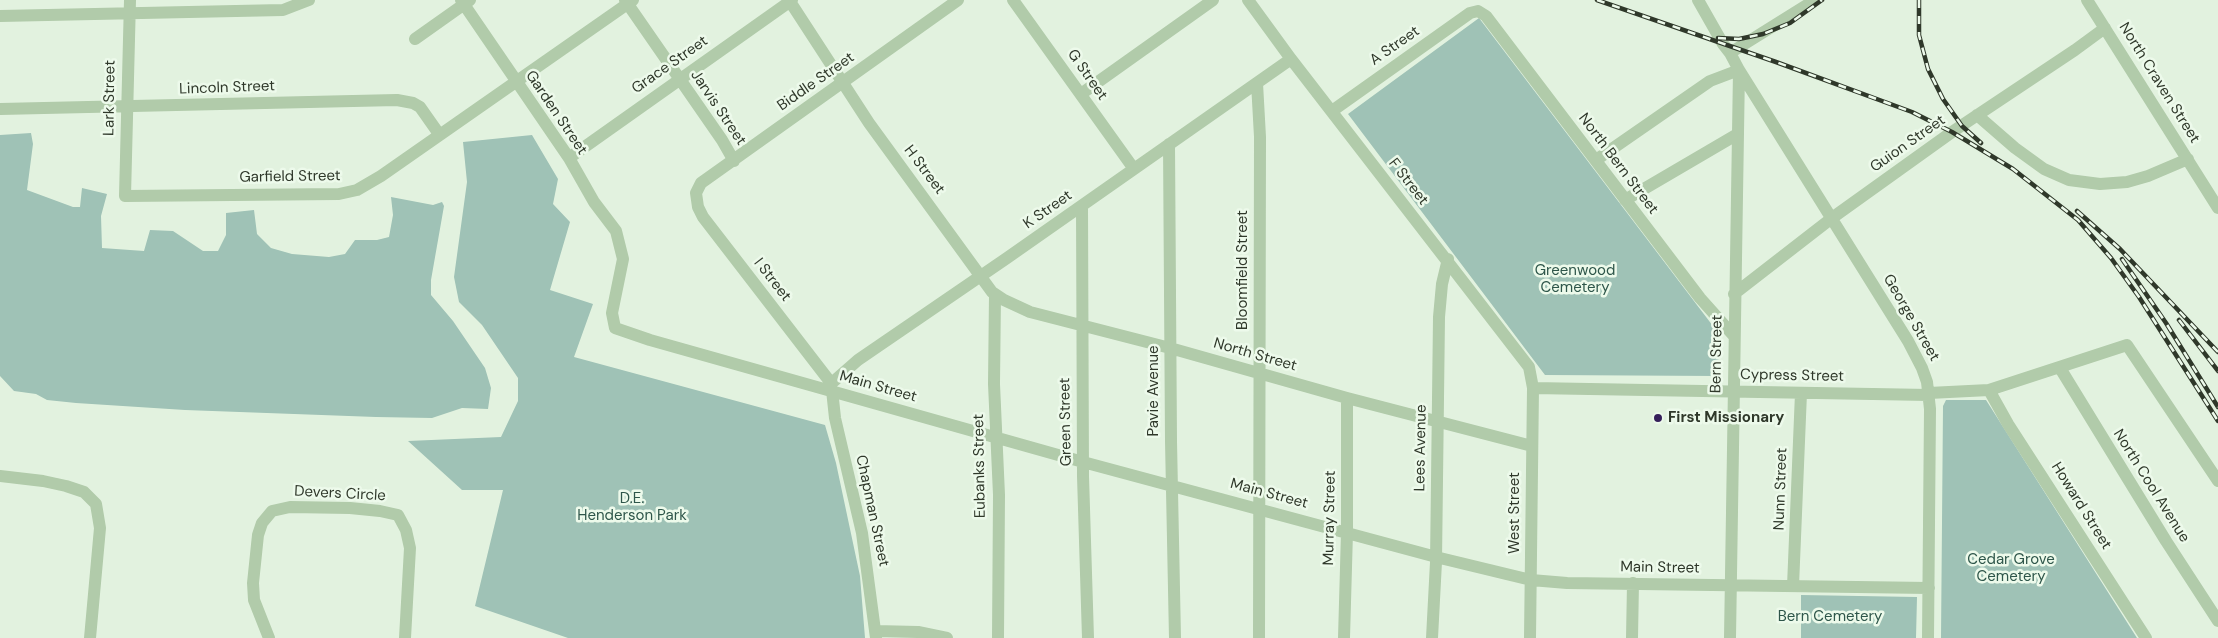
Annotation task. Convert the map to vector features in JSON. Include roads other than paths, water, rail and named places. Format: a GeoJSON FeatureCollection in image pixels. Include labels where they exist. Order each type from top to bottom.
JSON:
{"type":"FeatureCollection","features":[{"type":"Feature","properties":{"kind":"street","name":"Lark Street"},"geometry":{"type":"LineString","coordinates":[[125,196],[130,0]]}},
{"type":"Feature","properties":{"kind":"street"},"geometry":{"type":"LineString","coordinates":[[0,16],[129,15],[283,10],[309,0]]}},
{"type":"Feature","properties":{"kind":"street","name":"H Street"},"geometry":{"type":"LineString","coordinates":[[790,0],[831,68],[843,82],[869,123],[981,275]]}},
{"type":"Feature","properties":{"kind":"street","name":"Grace Street"},"geometry":{"type":"LineString","coordinates":[[568,158],[790,0]]}},
{"type":"Feature","properties":{"kind":"street","name":"Biddle Street"},"geometry":{"type":"LineString","coordinates":[[696,193],[701,183],[958,0]]}},
{"type":"Feature","properties":{"kind":"street","name":"G Street"},"geometry":{"type":"LineString","coordinates":[[1013,0],[1134,169]]}},
{"type":"Feature","properties":{"kind":"street"},"geometry":{"type":"LineString","coordinates":[[1081,94],[1212,0]]}},
{"type":"Feature","properties":{"kind":"street","name":"F Street"},"geometry":{"type":"LineString","coordinates":[[1248,0],[1291,59],[1448,259],[1529,367],[1534,388]]}},
{"type":"Feature","properties":{"kind":"street","name":"George Street"},"geometry":{"type":"LineString","coordinates":[[1698,0],[1739,70],[1916,355],[1922,368],[1929,394],[1928,638]]}},
{"type":"Feature","properties":{"kind":"street"},"geometry":{"type":"LineString","coordinates":[[1730,53],[1815,0]]}},
{"type":"Feature","properties":{"kind":"street","name":"North Craven Street"},"geometry":{"type":"LineString","coordinates":[[2087,0],[2218,208]]}},
{"type":"Feature","properties":{"kind":"street","name":"Jarvis Street"},"geometry":{"type":"LineString","coordinates":[[628,1],[734,160]]}},
{"type":"Feature","properties":{"kind":"street","name":"Garfield Street"},"geometry":{"type":"LineString","coordinates":[[125,196],[348,192],[357,190],[381,176],[516,82],[628,1]]}},
{"type":"Feature","properties":{"kind":"street"},"geometry":{"type":"LineString","coordinates":[[415,39],[466,2]]}},
{"type":"Feature","properties":{"kind":"street","name":"Garden Street"},"geometry":{"type":"LineString","coordinates":[[466,2],[516,82],[568,158],[594,202],[616,231],[623,259],[612,313],[615,328]]}},
{"type":"Feature","properties":{"kind":"street","name":"A Street"},"geometry":{"type":"LineString","coordinates":[[1332,111],[1470,14],[1478,11]]}},
{"type":"Feature","properties":{"kind":"street","name":"North Bern Street"},"geometry":{"type":"LineString","coordinates":[[1478,11],[1486,16],[1700,298],[1734,336]]}},
{"type":"Feature","properties":{"kind":"street","name":"Guion Street"},"geometry":{"type":"LineString","coordinates":[[1734,294],[1832,218],[1977,115],[2060,61],[2105,28]]}},
{"type":"Feature","properties":{"kind":"street","name":"K Street"},"geometry":{"type":"LineString","coordinates":[[830,387],[858,360],[1291,59]]}},
{"type":"Feature","properties":{"kind":"street"},"geometry":{"type":"LineString","coordinates":[[1596,160],[1710,81],[1739,70]]}},
{"type":"Feature","properties":{"kind":"street","name":"Bern Street"},"geometry":{"type":"LineString","coordinates":[[1730,638],[1736,135],[1739,70]]}},
{"type":"Feature","properties":{"kind":"street","name":"Bloomfield Street"},"geometry":{"type":"LineString","coordinates":[[1257,83],[1260,137],[1259,638]]}},
{"type":"Feature","properties":{"kind":"street","name":"Lincoln Street"},"geometry":{"type":"LineString","coordinates":[[0,109],[397,100],[420,107],[439,134]]}},
{"type":"Feature","properties":{"kind":"street"},"geometry":{"type":"LineString","coordinates":[[1977,115],[2009,143],[2044,169],[2068,180],[2100,184],[2127,182],[2148,176],[2188,159]]}},
{"type":"Feature","properties":{"kind":"street"},"geometry":{"type":"LineString","coordinates":[[1625,200],[1736,135]]}},
{"type":"Feature","properties":{"kind":"street","name":"Pavie Avenue"},"geometry":{"type":"LineString","coordinates":[[1169,144],[1170,348],[1176,638]]}},
{"type":"Feature","properties":{"kind":"street","name":"I Street"},"geometry":{"type":"LineString","coordinates":[[696,193],[698,207],[703,217],[830,387]]}},
{"type":"Feature","properties":{"kind":"street","name":"Green Street"},"geometry":{"type":"LineString","coordinates":[[1082,206],[1083,462],[1088,638]]}},
{"type":"Feature","properties":{"kind":"street","name":"Lees Avenue"},"geometry":{"type":"LineString","coordinates":[[1432,638],[1436,556],[1440,317],[1442,284],[1448,259]]}},
{"type":"Feature","properties":{"kind":"street","name":"North Street"},"geometry":{"type":"LineString","coordinates":[[981,275],[995,294],[1025,311],[1082,324],[1347,398],[1532,446]]}},
{"type":"Feature","properties":{"kind":"street","name":"Eubanks Street"},"geometry":{"type":"LineString","coordinates":[[995,294],[994,384],[999,495],[998,638]]}},
{"type":"Feature","properties":{"kind":"street","name":"Main Street"},"geometry":{"type":"LineString","coordinates":[[615,328],[650,340],[830,387],[1083,462],[1531,580],[1567,583],[1929,588]]}},
{"type":"Feature","properties":{"kind":"street","name":"Cypress Street"},"geometry":{"type":"LineString","coordinates":[[1534,388],[1929,394],[1989,390],[2127,345],[2218,481]]}},
{"type":"Feature","properties":{"kind":"street","name":"North Cool Avenue"},"geometry":{"type":"LineString","coordinates":[[2060,368],[2166,541],[2218,621]]}},
{"type":"Feature","properties":{"kind":"street","name":"Chapman Street"},"geometry":{"type":"LineString","coordinates":[[830,387],[835,418],[862,533],[876,634]]}},
{"type":"Feature","properties":{"kind":"street","name":"West Street"},"geometry":{"type":"LineString","coordinates":[[1530,638],[1534,388]]}},
{"type":"Feature","properties":{"kind":"street","name":"Howard Street"},"geometry":{"type":"LineString","coordinates":[[1989,390],[2008,424],[2146,638]]}},
{"type":"Feature","properties":{"kind":"street","name":"Nunn Street"},"geometry":{"type":"LineString","coordinates":[[1793,586],[1801,393]]}},
{"type":"Feature","properties":{"kind":"street","name":"Murray Street"},"geometry":{"type":"LineString","coordinates":[[1344,638],[1347,532],[1347,398]]}},
{"type":"Feature","properties":{"kind":"street"},"geometry":{"type":"LineString","coordinates":[[0,476],[66,486],[89,495],[96,504],[100,528],[90,638]]}},
{"type":"Feature","properties":{"kind":"street","name":"Devers Circle"},"geometry":{"type":"LineString","coordinates":[[269,638],[254,600],[253,583],[258,536],[262,523],[272,511],[290,507],[350,508],[398,515],[403,521],[410,548],[404,638]]}},
{"type":"Feature","properties":{"kind":"street"},"geometry":{"type":"LineString","coordinates":[[1632,638],[1633,583]]}},
{"type":"Feature","properties":{"kind":"street"},"geometry":{"type":"LineString","coordinates":[[876,634],[918,632],[947,638]]}},
{"type":"Feature","properties":{"kind":"railway"},"geometry":{"type":"LineString","coordinates":[[1597,0],[1776,62],[1912,112],[1952,132],[2013,169],[2078,220],[2111,258],[2139,297],[2218,421]]}},
{"type":"Feature","properties":{"kind":"railway"},"geometry":{"type":"LineString","coordinates":[[1718,38],[1739,39],[1763,34],[1790,23],[1822,0]]}},
{"type":"Feature","properties":{"kind":"railway"},"geometry":{"type":"LineString","coordinates":[[1919,0],[1919,35],[1928,69],[1943,99],[1962,126],[1981,143]]}},
{"type":"Feature","properties":{"kind":"railway"},"geometry":{"type":"LineString","coordinates":[[2077,211],[2120,249],[2218,352]]}},
{"type":"Feature","properties":{"kind":"railway"},"geometry":{"type":"LineString","coordinates":[[2122,259],[2166,323],[2218,407]]}},
{"type":"Feature","properties":{"kind":"railway"},"geometry":{"type":"LineString","coordinates":[[2179,320],[2218,371]]}},
{"type":"Feature","properties":{"kind":"place","name":"First Missionary"},"geometry":{"type":"Point","coordinates":[1658,418]}},
{"type":"Feature","properties":{"kind":"park label","name":"Greenwood Cemetery"},"geometry":{"type":"Point","coordinates":[1575,280]}},
{"type":"Feature","properties":{"kind":"park label","name":"D.E. Henderson Park"},"geometry":{"type":"Point","coordinates":[632,508]}},
{"type":"Feature","properties":{"kind":"park label","name":"Cedar Grove Cemetery"},"geometry":{"type":"Point","coordinates":[2011,568]}},
{"type":"Feature","properties":{"kind":"park label","name":"Bern Cemetery"},"geometry":{"type":"Point","coordinates":[1830,617]}}]}
